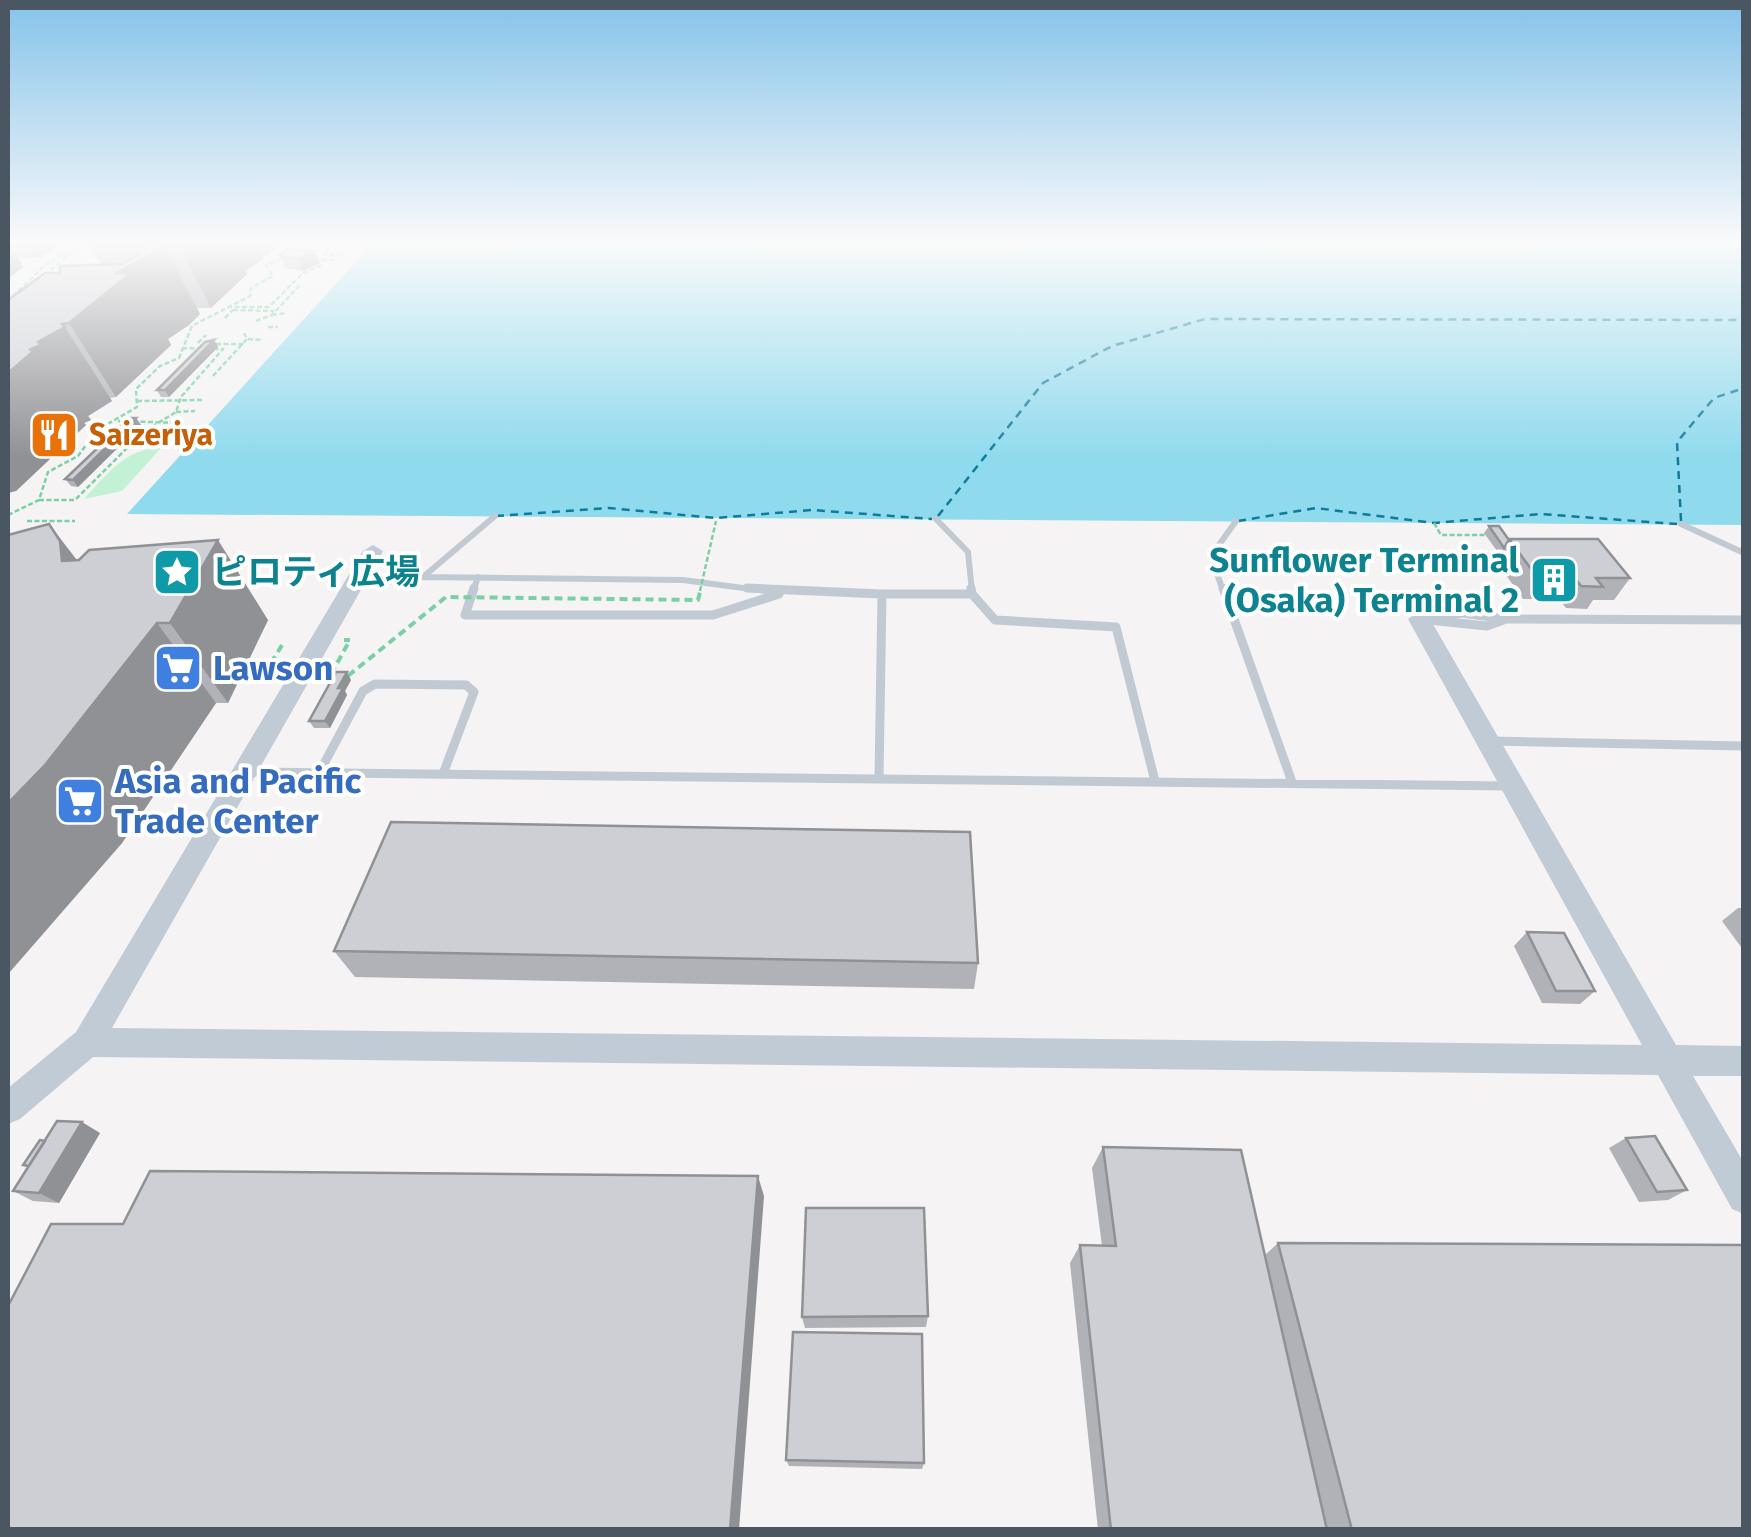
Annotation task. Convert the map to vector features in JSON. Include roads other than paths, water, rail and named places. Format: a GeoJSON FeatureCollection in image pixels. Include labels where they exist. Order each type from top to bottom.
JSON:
{"type":"FeatureCollection","features":[{"type":"Feature","properties":{"kind":"street"},"geometry":{"type":"LineString","coordinates":[[8,1108],[88,1042],[240,772],[373,551]]}},
{"type":"Feature","properties":{"kind":"street"},"geometry":{"type":"LineString","coordinates":[[1419,619],[1744,1197]]}},
{"type":"Feature","properties":{"kind":"street"},"geometry":{"type":"LineString","coordinates":[[88,1042],[1744,1061]]}},
{"type":"Feature","properties":{"kind":"lane"},"geometry":{"type":"LineString","coordinates":[[424,577],[495,516]]}},
{"type":"Feature","properties":{"kind":"lane"},"geometry":{"type":"LineString","coordinates":[[936,519],[968,552],[972,594],[995,620],[1116,627],[1155,781]]}},
{"type":"Feature","properties":{"kind":"lane"},"geometry":{"type":"LineString","coordinates":[[1236,521],[1210,556],[1292,782]]}},
{"type":"Feature","properties":{"kind":"lane"},"geometry":{"type":"LineString","coordinates":[[1681,524],[1744,553]]}},
{"type":"Feature","properties":{"kind":"lane"},"geometry":{"type":"LineString","coordinates":[[350,588],[424,577],[478,577],[683,580],[784,592],[972,594]]}},
{"type":"Feature","properties":{"kind":"lane"},"geometry":{"type":"LineString","coordinates":[[478,577],[465,615],[713,615],[784,592]]}},
{"type":"Feature","properties":{"kind":"lane"},"geometry":{"type":"LineString","coordinates":[[879,778],[882,594]]}},
{"type":"Feature","properties":{"kind":"lane"},"geometry":{"type":"LineString","coordinates":[[1419,619],[1440,613],[1480,612],[1506,620],[1744,620]]}},
{"type":"Feature","properties":{"kind":"lane"},"geometry":{"type":"LineString","coordinates":[[319,773],[362,690],[375,684],[466,685],[474,692],[443,774]]}},
{"type":"Feature","properties":{"kind":"lane"},"geometry":{"type":"LineString","coordinates":[[1486,740],[1744,746]]}},
{"type":"Feature","properties":{"kind":"lane"},"geometry":{"type":"LineString","coordinates":[[240,772],[1510,786]]}},
{"type":"Feature","properties":{"kind":"water"},"geometry":{"type":"Polygon","coordinates":[[[308,315],[1743,315],[1743,525],[127,514],[308,315]]]}},
{"type":"Feature","properties":{"kind":"place","name":"Saizeriya"},"geometry":{"type":"Point","coordinates":[54,435]}},
{"type":"Feature","properties":{"kind":"place","name":"ピロティ広場"},"geometry":{"type":"Point","coordinates":[177,572]}},
{"type":"Feature","properties":{"kind":"place","name":"Sunflower Terminal (Osaka) Terminal 2"},"geometry":{"type":"Point","coordinates":[1554,580]}},
{"type":"Feature","properties":{"kind":"place","name":"Lawson"},"geometry":{"type":"Point","coordinates":[178,668]}},
{"type":"Feature","properties":{"kind":"place","name":"Asia and Pacific Trade Center"},"geometry":{"type":"Point","coordinates":[80,801]}}]}
